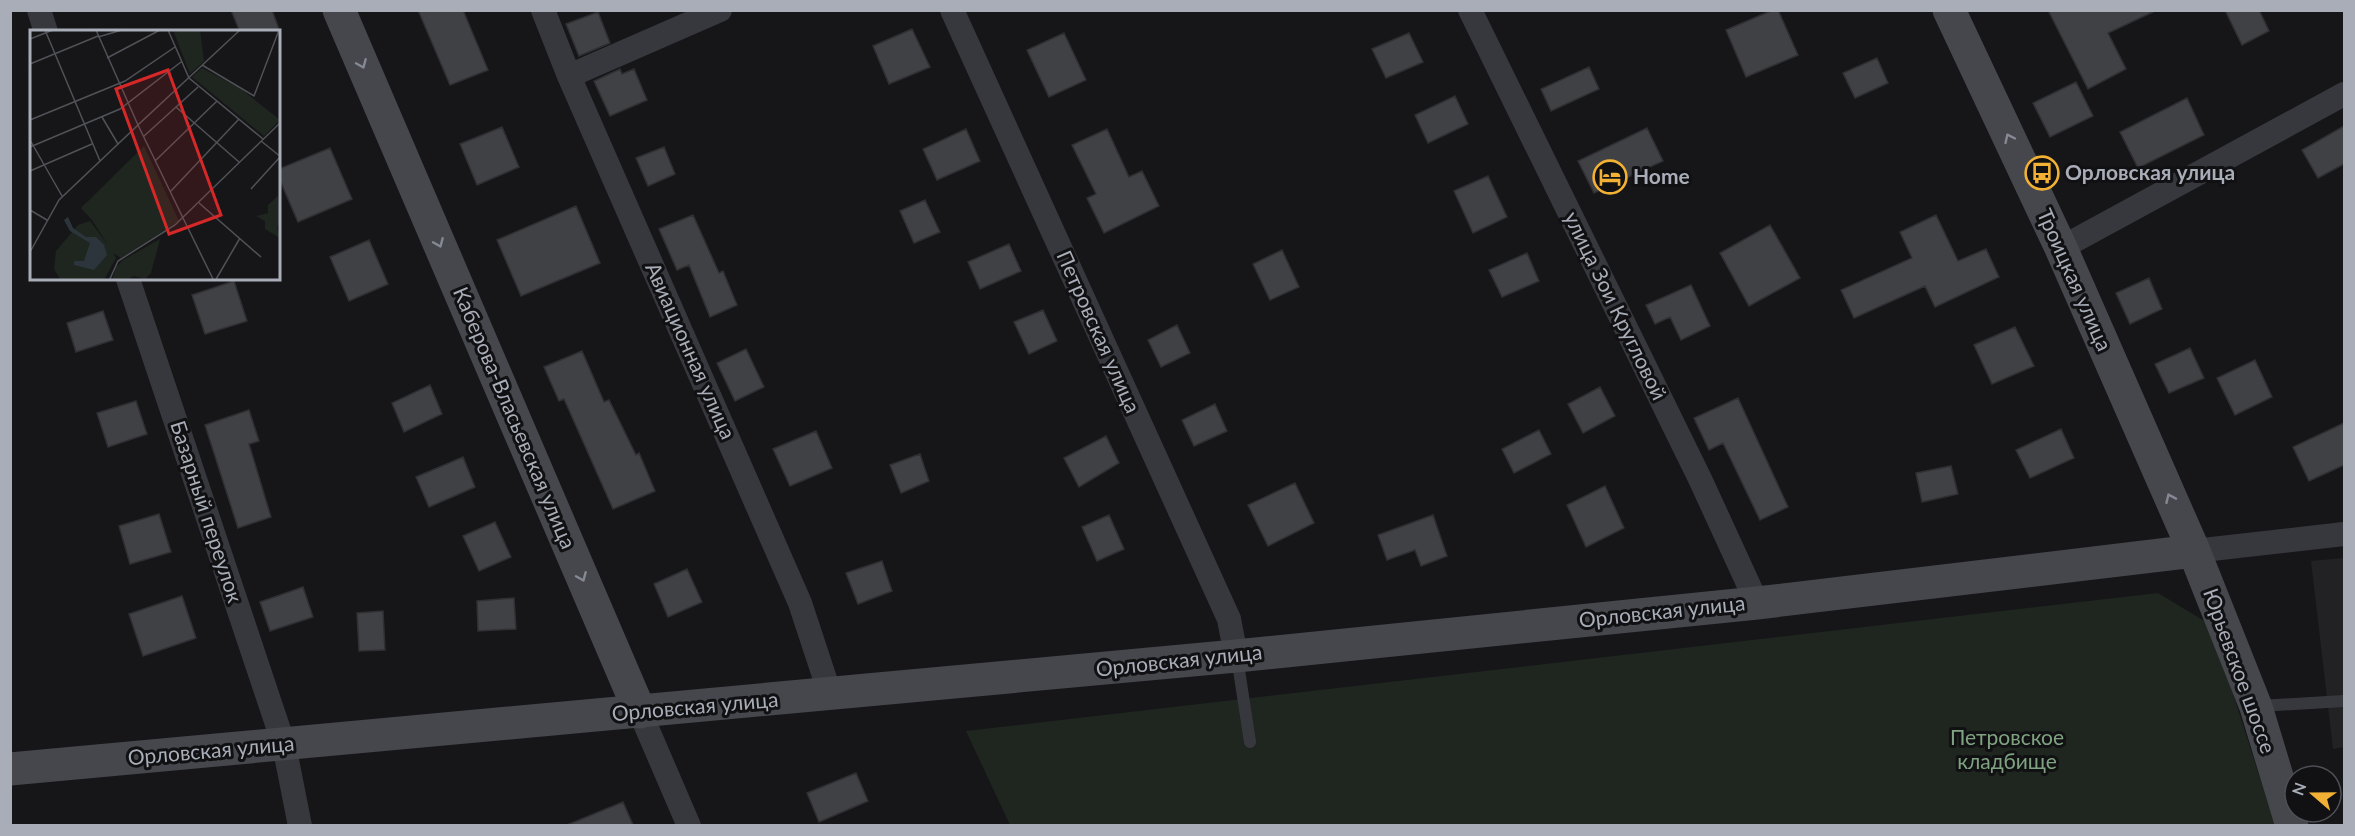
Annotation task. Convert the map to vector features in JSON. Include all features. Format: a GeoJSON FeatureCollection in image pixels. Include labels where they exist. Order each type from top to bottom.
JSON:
{"type":"FeatureCollection","features":[{"type":"Feature","properties":{"kind":"main road","name":"Каберова-Власьевская улица"},"geometry":{"type":"LineString","coordinates":[[339,10],[640,712]]}},
{"type":"Feature","properties":{"kind":"main road","name":"Троицкая улица"},"geometry":{"type":"LineString","coordinates":[[1949,10],[2061,248],[2194,551]]}},
{"type":"Feature","properties":{"kind":"main road","name":"Орловская улица"},"geometry":{"type":"LineString","coordinates":[[10,769],[1236,656],[1757,603],[2194,551]]}},
{"type":"Feature","properties":{"kind":"main road","name":"Юрьевское шоссе"},"geometry":{"type":"LineString","coordinates":[[2194,551],[2256,707],[2292,825]]}},
{"type":"Feature","properties":{"kind":"street"},"geometry":{"type":"LineString","coordinates":[[39,10],[45,30]]}},
{"type":"Feature","properties":{"kind":"street","name":"Авиационная улица"},"geometry":{"type":"LineString","coordinates":[[543,10],[569,76],[800,603],[830,694]]}},
{"type":"Feature","properties":{"kind":"street"},"geometry":{"type":"LineString","coordinates":[[569,76],[720,10]]}},
{"type":"Feature","properties":{"kind":"street","name":"Петровская улица"},"geometry":{"type":"LineString","coordinates":[[952,10],[1228,619],[1236,656]]}},
{"type":"Feature","properties":{"kind":"street","name":"улица Зои Кругловой"},"geometry":{"type":"LineString","coordinates":[[1470,10],[1701,481],[1757,603]]}},
{"type":"Feature","properties":{"kind":"street"},"geometry":{"type":"LineString","coordinates":[[2061,248],[2344,94]]}},
{"type":"Feature","properties":{"kind":"street","name":"Базарный переулок"},"geometry":{"type":"LineString","coordinates":[[128,280],[284,745],[300,825]]}},
{"type":"Feature","properties":{"kind":"street","name":"Орловская улица"},"geometry":{"type":"LineString","coordinates":[[2194,551],[2344,534]]}},
{"type":"Feature","properties":{"kind":"street","name":"Каберова-Власьевская улица"},"geometry":{"type":"LineString","coordinates":[[640,712],[689,825]]}},
{"type":"Feature","properties":{"kind":"lane"},"geometry":{"type":"LineString","coordinates":[[1236,656],[1250,742]]}},
{"type":"Feature","properties":{"kind":"lane"},"geometry":{"type":"LineString","coordinates":[[2256,707],[2344,701]]}},
{"type":"Feature","properties":{"kind":"shaded area"},"geometry":{"type":"Polygon","coordinates":[[[2344,558],[2344,747],[2333,749],[2311,561],[2344,558]]]}},
{"type":"Feature","properties":{"kind":"green space","name":"Петровское кладбище"},"geometry":{"type":"Polygon","coordinates":[[[2158,593],[2211,625],[2275,825],[1010,825],[966,731],[2158,593]]]}},
{"type":"Feature","properties":{"kind":"building"},"geometry":{"type":"Polygon","coordinates":[[[231,10],[272,10],[279,30],[239,30],[231,10]]]}},
{"type":"Feature","properties":{"kind":"building"},"geometry":{"type":"Polygon","coordinates":[[[418,10],[463,10],[488,70],[450,85],[418,10]]]}},
{"type":"Feature","properties":{"kind":"building"},"geometry":{"type":"Polygon","coordinates":[[[1778,10],[1798,55],[1746,77],[1726,30],[1778,10]]]}},
{"type":"Feature","properties":{"kind":"building"},"geometry":{"type":"Polygon","coordinates":[[[2048,10],[2157,10],[2108,33],[2126,69],[2088,89],[2048,10]]]}},
{"type":"Feature","properties":{"kind":"building"},"geometry":{"type":"Polygon","coordinates":[[[2225,10],[2259,10],[2269,31],[2242,45],[2225,10]]]}},
{"type":"Feature","properties":{"kind":"building"},"geometry":{"type":"Polygon","coordinates":[[[598,12],[610,43],[579,56],[566,24],[598,12]]]}},
{"type":"Feature","properties":{"kind":"building"},"geometry":{"type":"Polygon","coordinates":[[[912,29],[930,67],[889,84],[873,46],[912,29]]]}},
{"type":"Feature","properties":{"kind":"building"},"geometry":{"type":"Polygon","coordinates":[[[1064,33],[1086,80],[1049,97],[1027,50],[1064,33]]]}},
{"type":"Feature","properties":{"kind":"building"},"geometry":{"type":"Polygon","coordinates":[[[1409,33],[1423,62],[1386,78],[1372,49],[1409,33]]]}},
{"type":"Feature","properties":{"kind":"building"},"geometry":{"type":"Polygon","coordinates":[[[1877,58],[1888,83],[1855,98],[1843,73],[1877,58]]]}},
{"type":"Feature","properties":{"kind":"building"},"geometry":{"type":"Polygon","coordinates":[[[1589,67],[1599,89],[1551,111],[1541,89],[1589,67]]]}},
{"type":"Feature","properties":{"kind":"building"},"geometry":{"type":"Polygon","coordinates":[[[620,69],[622,74],[634,69],[647,100],[610,116],[594,81],[620,69]]]}},
{"type":"Feature","properties":{"kind":"building"},"geometry":{"type":"Polygon","coordinates":[[[2076,82],[2093,116],[2050,137],[2033,103],[2076,82]]]}},
{"type":"Feature","properties":{"kind":"building"},"geometry":{"type":"Polygon","coordinates":[[[1455,96],[1468,124],[1428,143],[1415,115],[1455,96]]]}},
{"type":"Feature","properties":{"kind":"building"},"geometry":{"type":"Polygon","coordinates":[[[2187,98],[2204,135],[2138,168],[2120,132],[2187,98]]]}},
{"type":"Feature","properties":{"kind":"building"},"geometry":{"type":"Polygon","coordinates":[[[2344,126],[2344,164],[2318,178],[2302,150],[2344,126]]]}},
{"type":"Feature","properties":{"kind":"building"},"geometry":{"type":"Polygon","coordinates":[[[502,127],[519,167],[477,185],[460,144],[502,127]]]}},
{"type":"Feature","properties":{"kind":"building"},"geometry":{"type":"Polygon","coordinates":[[[1647,128],[1663,161],[1594,193],[1578,161],[1647,128]]]}},
{"type":"Feature","properties":{"kind":"building"},"geometry":{"type":"Polygon","coordinates":[[[966,129],[980,161],[937,180],[923,149],[966,129]]]}},
{"type":"Feature","properties":{"kind":"building"},"geometry":{"type":"Polygon","coordinates":[[[1107,129],[1129,177],[1142,171],[1159,206],[1104,233],[1087,198],[1096,194],[1072,145],[1107,129]]]}},
{"type":"Feature","properties":{"kind":"building"},"geometry":{"type":"Polygon","coordinates":[[[664,147],[675,174],[648,186],[636,158],[664,147]]]}},
{"type":"Feature","properties":{"kind":"building"},"geometry":{"type":"Polygon","coordinates":[[[330,148],[352,199],[298,222],[280,180],[280,169],[330,148]]]}},
{"type":"Feature","properties":{"kind":"building"},"geometry":{"type":"Polygon","coordinates":[[[1488,176],[1507,217],[1473,233],[1454,191],[1488,176]]]}},
{"type":"Feature","properties":{"kind":"building"},"geometry":{"type":"Polygon","coordinates":[[[925,200],[940,232],[914,243],[900,211],[925,200]]]}},
{"type":"Feature","properties":{"kind":"building"},"geometry":{"type":"Polygon","coordinates":[[[576,206],[600,263],[521,296],[497,240],[576,206]]]}},
{"type":"Feature","properties":{"kind":"building"},"geometry":{"type":"Polygon","coordinates":[[[693,215],[719,273],[723,271],[737,305],[710,317],[689,265],[677,270],[659,229],[693,215]]]}},
{"type":"Feature","properties":{"kind":"building"},"geometry":{"type":"Polygon","coordinates":[[[1936,215],[1958,261],[1986,249],[1999,277],[1935,307],[1925,286],[1854,318],[1841,290],[1912,258],[1900,232],[1936,215]]]}},
{"type":"Feature","properties":{"kind":"building"},"geometry":{"type":"Polygon","coordinates":[[[1770,225],[1800,278],[1749,306],[1720,253],[1770,225]]]}},
{"type":"Feature","properties":{"kind":"building"},"geometry":{"type":"Polygon","coordinates":[[[369,240],[388,284],[349,301],[330,257],[369,240]]]}},
{"type":"Feature","properties":{"kind":"building"},"geometry":{"type":"Polygon","coordinates":[[[1009,244],[1021,271],[980,289],[968,262],[1009,244]]]}},
{"type":"Feature","properties":{"kind":"building"},"geometry":{"type":"Polygon","coordinates":[[[1282,250],[1299,287],[1270,300],[1253,264],[1282,250]]]}},
{"type":"Feature","properties":{"kind":"building"},"geometry":{"type":"Polygon","coordinates":[[[1527,253],[1539,281],[1502,297],[1489,270],[1527,253]]]}},
{"type":"Feature","properties":{"kind":"building"},"geometry":{"type":"Polygon","coordinates":[[[2149,278],[2162,309],[2130,324],[2116,293],[2149,278]]]}},
{"type":"Feature","properties":{"kind":"building"},"geometry":{"type":"Polygon","coordinates":[[[234,281],[247,321],[205,334],[192,295],[234,281]]]}},
{"type":"Feature","properties":{"kind":"building"},"geometry":{"type":"Polygon","coordinates":[[[1691,285],[1710,326],[1681,340],[1670,317],[1655,324],[1646,305],[1691,285]]]}},
{"type":"Feature","properties":{"kind":"building"},"geometry":{"type":"Polygon","coordinates":[[[1043,310],[1057,341],[1029,354],[1014,322],[1043,310]]]}},
{"type":"Feature","properties":{"kind":"building"},"geometry":{"type":"Polygon","coordinates":[[[103,311],[113,340],[76,352],[67,323],[103,311]]]}},
{"type":"Feature","properties":{"kind":"building"},"geometry":{"type":"Polygon","coordinates":[[[1177,325],[1190,353],[1161,367],[1148,340],[1177,325]]]}},
{"type":"Feature","properties":{"kind":"building"},"geometry":{"type":"Polygon","coordinates":[[[2015,327],[2034,366],[1992,384],[1974,345],[2015,327]]]}},
{"type":"Feature","properties":{"kind":"building"},"geometry":{"type":"Polygon","coordinates":[[[2190,348],[2204,378],[2169,393],[2155,364],[2190,348]]]}},
{"type":"Feature","properties":{"kind":"building"},"geometry":{"type":"Polygon","coordinates":[[[746,349],[764,387],[735,401],[717,363],[746,349]]]}},
{"type":"Feature","properties":{"kind":"building"},"geometry":{"type":"Polygon","coordinates":[[[582,351],[604,402],[609,400],[636,455],[639,453],[655,491],[613,509],[564,399],[559,401],[544,367],[582,351]]]}},
{"type":"Feature","properties":{"kind":"building"},"geometry":{"type":"Polygon","coordinates":[[[2255,360],[2272,397],[2235,415],[2217,378],[2255,360]]]}},
{"type":"Feature","properties":{"kind":"building"},"geometry":{"type":"Polygon","coordinates":[[[430,385],[442,414],[404,432],[392,403],[430,385]]]}},
{"type":"Feature","properties":{"kind":"building"},"geometry":{"type":"Polygon","coordinates":[[[1600,387],[1615,416],[1583,433],[1568,404],[1600,387]]]}},
{"type":"Feature","properties":{"kind":"building"},"geometry":{"type":"Polygon","coordinates":[[[1738,398],[1788,507],[1760,520],[1723,443],[1709,450],[1694,418],[1738,398]]]}},
{"type":"Feature","properties":{"kind":"building"},"geometry":{"type":"Polygon","coordinates":[[[136,401],[147,434],[108,447],[97,413],[136,401]]]}},
{"type":"Feature","properties":{"kind":"building"},"geometry":{"type":"Polygon","coordinates":[[[1215,404],[1227,431],[1194,446],[1182,420],[1215,404]]]}},
{"type":"Feature","properties":{"kind":"building"},"geometry":{"type":"Polygon","coordinates":[[[249,410],[259,441],[249,444],[271,517],[238,528],[205,425],[249,410]]]}},
{"type":"Feature","properties":{"kind":"building"},"geometry":{"type":"Polygon","coordinates":[[[2344,423],[2344,465],[2309,481],[2293,447],[2344,423]]]}},
{"type":"Feature","properties":{"kind":"building"},"geometry":{"type":"Polygon","coordinates":[[[2061,429],[2074,458],[2030,478],[2016,450],[2061,429]]]}},
{"type":"Feature","properties":{"kind":"building"},"geometry":{"type":"Polygon","coordinates":[[[1539,430],[1551,454],[1514,473],[1502,449],[1539,430]]]}},
{"type":"Feature","properties":{"kind":"building"},"geometry":{"type":"Polygon","coordinates":[[[816,431],[832,468],[790,486],[773,449],[816,431]]]}},
{"type":"Feature","properties":{"kind":"building"},"geometry":{"type":"Polygon","coordinates":[[[1106,436],[1119,463],[1079,487],[1064,458],[1106,436]]]}},
{"type":"Feature","properties":{"kind":"building"},"geometry":{"type":"Polygon","coordinates":[[[920,454],[929,481],[901,493],[890,465],[920,454]]]}},
{"type":"Feature","properties":{"kind":"building"},"geometry":{"type":"Polygon","coordinates":[[[463,457],[475,487],[429,507],[416,477],[463,457]]]}},
{"type":"Feature","properties":{"kind":"building"},"geometry":{"type":"Polygon","coordinates":[[[1951,466],[1958,494],[1922,502],[1916,473],[1951,466]]]}},
{"type":"Feature","properties":{"kind":"building"},"geometry":{"type":"Polygon","coordinates":[[[1295,483],[1314,523],[1268,546],[1248,505],[1295,483]]]}},
{"type":"Feature","properties":{"kind":"building"},"geometry":{"type":"Polygon","coordinates":[[[1605,486],[1624,528],[1586,547],[1567,505],[1605,486]]]}},
{"type":"Feature","properties":{"kind":"building"},"geometry":{"type":"Polygon","coordinates":[[[159,514],[171,552],[130,564],[119,526],[159,514]]]}},
{"type":"Feature","properties":{"kind":"building"},"geometry":{"type":"Polygon","coordinates":[[[1109,515],[1124,549],[1097,561],[1082,527],[1109,515]]]}},
{"type":"Feature","properties":{"kind":"building"},"geometry":{"type":"Polygon","coordinates":[[[1433,515],[1447,556],[1421,566],[1415,550],[1387,560],[1378,535],[1433,515]]]}},
{"type":"Feature","properties":{"kind":"building"},"geometry":{"type":"Polygon","coordinates":[[[495,522],[511,557],[479,571],[463,536],[495,522]]]}},
{"type":"Feature","properties":{"kind":"building"},"geometry":{"type":"Polygon","coordinates":[[[882,561],[892,591],[858,604],[846,573],[882,561]]]}},
{"type":"Feature","properties":{"kind":"building"},"geometry":{"type":"Polygon","coordinates":[[[687,569],[702,602],[668,617],[654,584],[687,569]]]}},
{"type":"Feature","properties":{"kind":"building"},"geometry":{"type":"Polygon","coordinates":[[[303,587],[313,617],[270,631],[260,602],[303,587]]]}},
{"type":"Feature","properties":{"kind":"building"},"geometry":{"type":"Polygon","coordinates":[[[182,596],[196,638],[143,656],[129,614],[182,596]]]}},
{"type":"Feature","properties":{"kind":"building"},"geometry":{"type":"Polygon","coordinates":[[[514,598],[516,629],[478,631],[477,601],[514,598]]]}},
{"type":"Feature","properties":{"kind":"building"},"geometry":{"type":"Polygon","coordinates":[[[383,611],[385,650],[359,651],[357,613],[383,611]]]}},
{"type":"Feature","properties":{"kind":"building"},"geometry":{"type":"Polygon","coordinates":[[[856,773],[868,801],[819,822],[807,793],[856,773]]]}},
{"type":"Feature","properties":{"kind":"building"},"geometry":{"type":"Polygon","coordinates":[[[623,802],[633,825],[567,825],[623,802]]]}},
{"type":"Feature","properties":{"kind":"place","name":"Орловская улица"},"geometry":{"type":"Point","coordinates":[2042,173]}},
{"type":"Feature","properties":{"kind":"place","name":"Home"},"geometry":{"type":"Point","coordinates":[1610,177]}}]}
